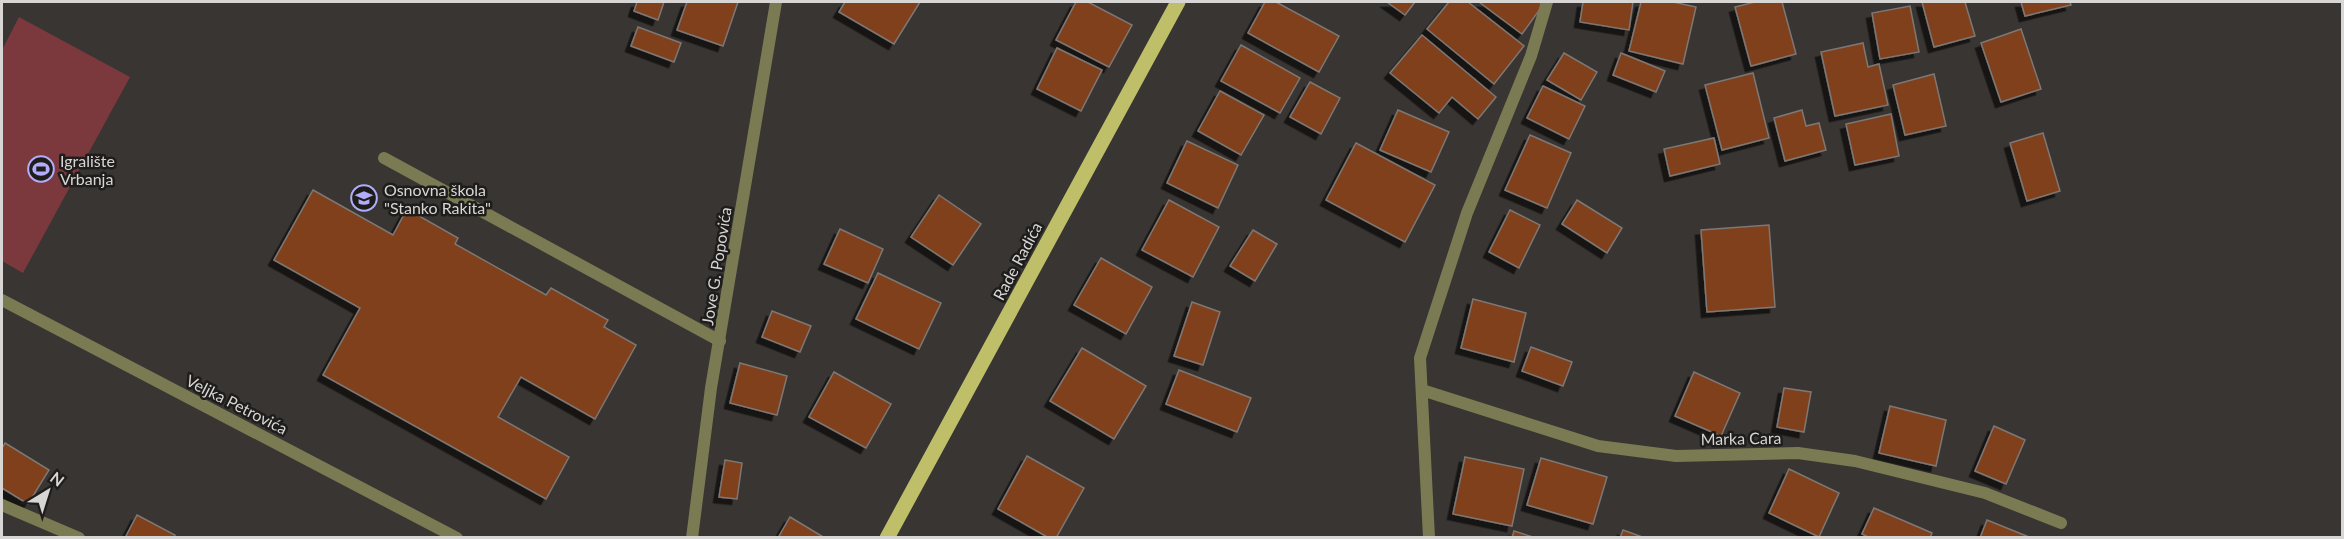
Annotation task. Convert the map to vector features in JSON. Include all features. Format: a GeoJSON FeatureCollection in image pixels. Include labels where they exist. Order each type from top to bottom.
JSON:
{"type":"FeatureCollection","features":[{"type":"Feature","properties":{"kind":"main road","name":"Rade Radića"},"geometry":{"type":"LineString","coordinates":[[887,537],[1178,2]]}},
{"type":"Feature","properties":{"kind":"street","name":"Jove G. Popovića"},"geometry":{"type":"LineString","coordinates":[[692,537],[720,340],[776,2]]}},
{"type":"Feature","properties":{"kind":"street"},"geometry":{"type":"LineString","coordinates":[[1429,537],[1420,358],[1467,213],[1531,57],[1547,2]]}},
{"type":"Feature","properties":{"kind":"street"},"geometry":{"type":"LineString","coordinates":[[384,158],[720,340]]}},
{"type":"Feature","properties":{"kind":"street","name":"Veljka Petrovića"},"geometry":{"type":"LineString","coordinates":[[2,300],[457,537]]}},
{"type":"Feature","properties":{"kind":"street","name":"Marka Cara"},"geometry":{"type":"LineString","coordinates":[[1422,390],[1598,446],[1676,456],[1798,453],[1855,461],[1985,493],[2061,523]]}},
{"type":"Feature","properties":{"kind":"street"},"geometry":{"type":"LineString","coordinates":[[2,505],[79,537]]}},
{"type":"Feature","properties":{"kind":"shaded area","name":"Igralište Vrbanja"},"geometry":{"type":"Polygon","coordinates":[[[19,17],[130,77],[23,273],[2,261],[2,50],[19,17]]]}},
{"type":"Feature","properties":{"kind":"building"},"geometry":{"type":"Polygon","coordinates":[[[637,2],[664,2],[658,20],[634,11],[637,2]]]}},
{"type":"Feature","properties":{"kind":"building"},"geometry":{"type":"Polygon","coordinates":[[[687,2],[738,2],[723,46],[677,30],[687,2]]]}},
{"type":"Feature","properties":{"kind":"building"},"geometry":{"type":"Polygon","coordinates":[[[845,2],[920,2],[894,44],[839,12],[845,2]]]}},
{"type":"Feature","properties":{"kind":"building"},"geometry":{"type":"Polygon","coordinates":[[[1076,2],[1088,2],[1132,25],[1109,67],[1056,40],[1076,2]]]}},
{"type":"Feature","properties":{"kind":"building"},"geometry":{"type":"Polygon","coordinates":[[[1265,2],[1276,2],[1339,36],[1319,72],[1248,33],[1265,2]]]}},
{"type":"Feature","properties":{"kind":"building"},"geometry":{"type":"Polygon","coordinates":[[[1387,2],[1415,2],[1405,15],[1387,2]]]}},
{"type":"Feature","properties":{"kind":"building"},"geometry":{"type":"Polygon","coordinates":[[[1449,2],[1468,2],[1524,46],[1494,84],[1427,29],[1449,2]]]}},
{"type":"Feature","properties":{"kind":"building"},"geometry":{"type":"Polygon","coordinates":[[[1479,2],[1539,2],[1543,5],[1522,34],[1479,2]]]}},
{"type":"Feature","properties":{"kind":"building"},"geometry":{"type":"Polygon","coordinates":[[[1583,2],[1633,2],[1629,30],[1580,22],[1583,2]]]}},
{"type":"Feature","properties":{"kind":"building"},"geometry":{"type":"Polygon","coordinates":[[[1641,2],[1673,2],[1696,7],[1683,64],[1629,51],[1641,2]]]}},
{"type":"Feature","properties":{"kind":"building"},"geometry":{"type":"Polygon","coordinates":[[[1755,2],[1782,2],[1796,54],[1751,66],[1735,7],[1755,2]]]}},
{"type":"Feature","properties":{"kind":"building"},"geometry":{"type":"Polygon","coordinates":[[[1922,2],[1965,2],[1975,36],[1934,47],[1922,2]]]}},
{"type":"Feature","properties":{"kind":"building"},"geometry":{"type":"Polygon","coordinates":[[[2021,2],[2070,2],[2071,5],[2025,16],[2021,2]]]}},
{"type":"Feature","properties":{"kind":"building"},"geometry":{"type":"Polygon","coordinates":[[[1910,6],[1919,52],[1880,59],[1872,13],[1910,6]]]}},
{"type":"Feature","properties":{"kind":"building"},"geometry":{"type":"Polygon","coordinates":[[[638,27],[681,43],[674,62],[631,46],[638,27]]]}},
{"type":"Feature","properties":{"kind":"building"},"geometry":{"type":"Polygon","coordinates":[[[2021,29],[2041,89],[2001,102],[1981,43],[2021,29]]]}},
{"type":"Feature","properties":{"kind":"building"},"geometry":{"type":"Polygon","coordinates":[[[1422,35],[1496,97],[1478,119],[1452,97],[1439,113],[1390,73],[1422,35]]]}},
{"type":"Feature","properties":{"kind":"building"},"geometry":{"type":"Polygon","coordinates":[[[1863,43],[1868,67],[1879,64],[1888,105],[1835,116],[1821,52],[1863,43]]]}},
{"type":"Feature","properties":{"kind":"building"},"geometry":{"type":"Polygon","coordinates":[[[1241,45],[1300,78],[1280,113],[1221,81],[1241,45]]]}},
{"type":"Feature","properties":{"kind":"building"},"geometry":{"type":"Polygon","coordinates":[[[1057,48],[1102,70],[1081,111],[1037,89],[1057,48]]]}},
{"type":"Feature","properties":{"kind":"building"},"geometry":{"type":"Polygon","coordinates":[[[1564,53],[1597,72],[1581,100],[1547,80],[1564,53]]]}},
{"type":"Feature","properties":{"kind":"building"},"geometry":{"type":"Polygon","coordinates":[[[1621,53],[1665,71],[1656,92],[1613,75],[1621,53]]]}},
{"type":"Feature","properties":{"kind":"building"},"geometry":{"type":"Polygon","coordinates":[[[1753,73],[1769,138],[1722,150],[1705,85],[1753,73]]]}},
{"type":"Feature","properties":{"kind":"building"},"geometry":{"type":"Polygon","coordinates":[[[1934,74],[1946,126],[1905,135],[1893,85],[1934,74]]]}},
{"type":"Feature","properties":{"kind":"building"},"geometry":{"type":"Polygon","coordinates":[[[1310,82],[1340,98],[1321,134],[1290,117],[1310,82]]]}},
{"type":"Feature","properties":{"kind":"building"},"geometry":{"type":"Polygon","coordinates":[[[1543,86],[1585,106],[1569,139],[1527,118],[1543,86]]]}},
{"type":"Feature","properties":{"kind":"building"},"geometry":{"type":"Polygon","coordinates":[[[1220,91],[1264,115],[1241,155],[1198,131],[1220,91]]]}},
{"type":"Feature","properties":{"kind":"building"},"geometry":{"type":"Polygon","coordinates":[[[1398,110],[1449,132],[1431,172],[1380,150],[1398,110]]]}},
{"type":"Feature","properties":{"kind":"building"},"geometry":{"type":"Polygon","coordinates":[[[1802,110],[1806,126],[1819,123],[1826,150],[1785,161],[1774,118],[1802,110]]]}},
{"type":"Feature","properties":{"kind":"building"},"geometry":{"type":"Polygon","coordinates":[[[1891,114],[1899,156],[1855,165],[1846,124],[1891,114]]]}},
{"type":"Feature","properties":{"kind":"building"},"geometry":{"type":"Polygon","coordinates":[[[2043,133],[2060,191],[2027,201],[2010,143],[2043,133]]]}},
{"type":"Feature","properties":{"kind":"building"},"geometry":{"type":"Polygon","coordinates":[[[1530,135],[1571,153],[1547,208],[1505,190],[1530,135]]]}},
{"type":"Feature","properties":{"kind":"building"},"geometry":{"type":"Polygon","coordinates":[[[1714,138],[1720,164],[1670,176],[1664,149],[1714,138]]]}},
{"type":"Feature","properties":{"kind":"building"},"geometry":{"type":"Polygon","coordinates":[[[1187,141],[1238,165],[1218,208],[1167,183],[1187,141]]]}},
{"type":"Feature","properties":{"kind":"building"},"geometry":{"type":"Polygon","coordinates":[[[1356,143],[1435,185],[1405,242],[1326,200],[1356,143]]]}},
{"type":"Feature","properties":{"kind":"building"},"geometry":{"type":"Polygon","coordinates":[[[313,190],[393,235],[407,209],[458,238],[455,244],[546,295],[551,288],[608,320],[604,327],[636,345],[595,419],[521,377],[498,417],[569,457],[546,499],[323,375],[360,308],[274,260],[313,190]]]}},
{"type":"Feature","properties":{"kind":"building"},"geometry":{"type":"Polygon","coordinates":[[[939,195],[981,224],[953,265],[911,237],[939,195]]]}},
{"type":"Feature","properties":{"kind":"building"},"geometry":{"type":"Polygon","coordinates":[[[1169,200],[1219,227],[1193,277],[1142,250],[1169,200]]]}},
{"type":"Feature","properties":{"kind":"building"},"geometry":{"type":"Polygon","coordinates":[[[1577,200],[1622,228],[1607,253],[1562,224],[1577,200]]]}},
{"type":"Feature","properties":{"kind":"building"},"geometry":{"type":"Polygon","coordinates":[[[1510,210],[1540,225],[1519,268],[1489,252],[1510,210]]]}},
{"type":"Feature","properties":{"kind":"building"},"geometry":{"type":"Polygon","coordinates":[[[1769,225],[1775,307],[1707,312],[1701,230],[1769,225]]]}},
{"type":"Feature","properties":{"kind":"building"},"geometry":{"type":"Polygon","coordinates":[[[840,229],[883,249],[868,283],[824,264],[840,229]]]}},
{"type":"Feature","properties":{"kind":"building"},"geometry":{"type":"Polygon","coordinates":[[[1253,230],[1277,244],[1255,281],[1230,266],[1253,230]]]}},
{"type":"Feature","properties":{"kind":"building"},"geometry":{"type":"Polygon","coordinates":[[[1101,258],[1152,287],[1126,334],[1074,305],[1101,258]]]}},
{"type":"Feature","properties":{"kind":"building"},"geometry":{"type":"Polygon","coordinates":[[[878,273],[941,303],[919,349],[856,319],[878,273]]]}},
{"type":"Feature","properties":{"kind":"building"},"geometry":{"type":"Polygon","coordinates":[[[1473,299],[1526,313],[1514,362],[1461,348],[1473,299]]]}},
{"type":"Feature","properties":{"kind":"building"},"geometry":{"type":"Polygon","coordinates":[[[1192,302],[1220,312],[1203,365],[1174,356],[1192,302]]]}},
{"type":"Feature","properties":{"kind":"building"},"geometry":{"type":"Polygon","coordinates":[[[772,311],[811,326],[800,352],[762,337],[772,311]]]}},
{"type":"Feature","properties":{"kind":"building"},"geometry":{"type":"Polygon","coordinates":[[[1531,347],[1572,362],[1563,386],[1522,371],[1531,347]]]}},
{"type":"Feature","properties":{"kind":"building"},"geometry":{"type":"Polygon","coordinates":[[[1082,348],[1146,386],[1114,439],[1050,401],[1082,348]]]}},
{"type":"Feature","properties":{"kind":"building"},"geometry":{"type":"Polygon","coordinates":[[[740,363],[787,376],[777,415],[730,403],[740,363]]]}},
{"type":"Feature","properties":{"kind":"building"},"geometry":{"type":"Polygon","coordinates":[[[1179,370],[1251,398],[1237,432],[1166,404],[1179,370]]]}},
{"type":"Feature","properties":{"kind":"building"},"geometry":{"type":"Polygon","coordinates":[[[834,372],[891,404],[866,448],[809,417],[834,372]]]}},
{"type":"Feature","properties":{"kind":"building"},"geometry":{"type":"Polygon","coordinates":[[[1694,372],[1740,393],[1721,436],[1675,416],[1694,372]]]}},
{"type":"Feature","properties":{"kind":"building"},"geometry":{"type":"Polygon","coordinates":[[[1784,388],[1811,392],[1804,432],[1777,427],[1784,388]]]}},
{"type":"Feature","properties":{"kind":"building"},"geometry":{"type":"Polygon","coordinates":[[[1890,406],[1946,420],[1936,466],[1879,453],[1890,406]]]}},
{"type":"Feature","properties":{"kind":"building"},"geometry":{"type":"Polygon","coordinates":[[[1994,426],[2025,440],[2006,484],[1975,471],[1994,426]]]}},
{"type":"Feature","properties":{"kind":"building"},"geometry":{"type":"Polygon","coordinates":[[[5,443],[49,470],[28,504],[2,488],[2,448],[5,443]]]}},
{"type":"Feature","properties":{"kind":"building"},"geometry":{"type":"Polygon","coordinates":[[[1027,456],[1084,488],[1056,538],[1049,538],[998,509],[1027,456]]]}},
{"type":"Feature","properties":{"kind":"building"},"geometry":{"type":"Polygon","coordinates":[[[1465,457],[1524,469],[1512,526],[1453,514],[1465,457]]]}},
{"type":"Feature","properties":{"kind":"building"},"geometry":{"type":"Polygon","coordinates":[[[1541,458],[1607,477],[1593,524],[1527,505],[1541,458]]]}},
{"type":"Feature","properties":{"kind":"building"},"geometry":{"type":"Polygon","coordinates":[[[725,460],[742,463],[737,499],[719,497],[725,460]]]}},
{"type":"Feature","properties":{"kind":"building"},"geometry":{"type":"Polygon","coordinates":[[[1789,469],[1839,493],[1819,537],[1769,513],[1789,469]]]}},
{"type":"Feature","properties":{"kind":"building"},"geometry":{"type":"Polygon","coordinates":[[[1874,508],[1932,533],[1930,538],[1870,538],[1862,534],[1874,508]]]}},
{"type":"Feature","properties":{"kind":"building"},"geometry":{"type":"Polygon","coordinates":[[[137,515],[175,535],[174,538],[125,538],[137,515]]]}},
{"type":"Feature","properties":{"kind":"building"},"geometry":{"type":"Polygon","coordinates":[[[790,517],[825,538],[778,538],[790,517]]]}},
{"type":"Feature","properties":{"kind":"building"},"geometry":{"type":"Polygon","coordinates":[[[1987,520],[2029,537],[1980,538],[1987,520]]]}},
{"type":"Feature","properties":{"kind":"building"},"geometry":{"type":"Polygon","coordinates":[[[1623,530],[1645,538],[1620,538],[1623,530]]]}},
{"type":"Feature","properties":{"kind":"building"},"geometry":{"type":"Polygon","coordinates":[[[1514,531],[1536,538],[1512,538],[1514,531]]]}},
{"type":"Feature","properties":{"kind":"place","name":"Igralište Vrbanja"},"geometry":{"type":"Point","coordinates":[41,169]}},
{"type":"Feature","properties":{"kind":"place","name":"Osnovna škola \"Stanko Rakita\""},"geometry":{"type":"Point","coordinates":[364,198]}}]}
